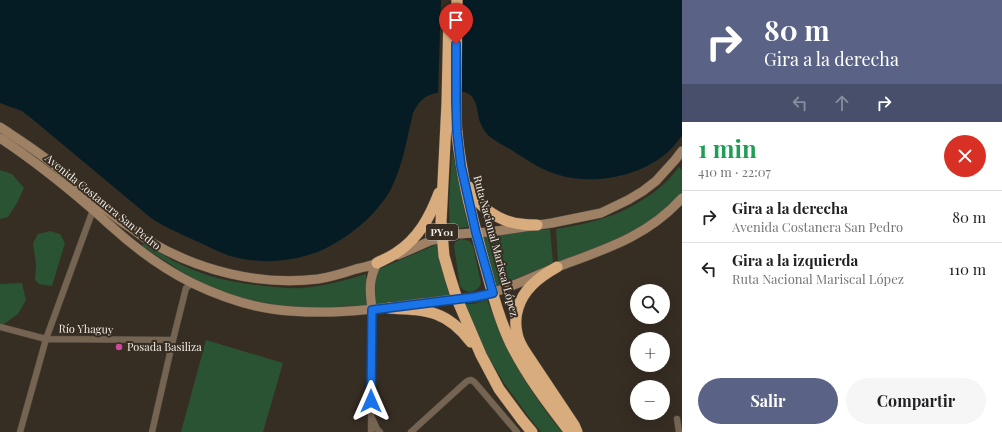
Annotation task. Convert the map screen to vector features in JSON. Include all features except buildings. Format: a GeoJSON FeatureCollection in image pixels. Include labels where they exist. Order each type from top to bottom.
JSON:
{"type":"FeatureCollection","features":[{"type":"Feature","properties":{"kind":"highway","name":"Ruta Nacional Mariscal López"},"geometry":{"type":"LineString","coordinates":[[450,0],[451,103],[457,132],[461,166],[476,233],[493,293],[511,343],[527,373],[548,405],[570,432]]}},
{"type":"Feature","properties":{"kind":"highway","name":"Ruta Nacional Mariscal López"},"geometry":{"type":"LineString","coordinates":[[457,0],[451,103],[443,182],[441,222],[444,256],[457,299],[481,355],[499,389],[532,432]]}},
{"type":"Feature","properties":{"kind":"highway"},"geometry":{"type":"LineString","coordinates":[[461,166],[468,185],[478,202],[488,210],[508,221],[520,224],[538,225]]}},
{"type":"Feature","properties":{"kind":"highway"},"geometry":{"type":"LineString","coordinates":[[377,263],[396,254],[415,238],[429,217],[443,182]]}},
{"type":"Feature","properties":{"kind":"highway"},"geometry":{"type":"LineString","coordinates":[[556,267],[532,285],[523,295],[516,312],[517,334],[520,344],[574,425],[577,432]]}},
{"type":"Feature","properties":{"kind":"highway"},"geometry":{"type":"LineString","coordinates":[[389,308],[420,310],[433,313],[444,318],[462,330],[481,355]]}},
{"type":"Feature","properties":{"kind":"main road","name":"Avenida Costanera San Pedro"},"geometry":{"type":"LineString","coordinates":[[0,127],[21,140],[45,158],[124,223],[169,252],[220,272],[283,281],[308,280],[335,276],[377,263],[430,241],[458,234],[490,232],[538,225],[601,213],[628,200],[656,181],[682,152]]}},
{"type":"Feature","properties":{"kind":"main road","name":"Avenida Costanera San Pedro"},"geometry":{"type":"LineString","coordinates":[[0,138],[37,164],[152,259],[192,283],[209,291],[232,300],[272,309],[314,312],[372,310],[475,297],[493,293],[627,240],[655,222],[682,198]]}},
{"type":"Feature","properties":{"kind":"main road"},"geometry":{"type":"LineString","coordinates":[[372,310],[370,287],[372,273],[377,263]]}},
{"type":"Feature","properties":{"kind":"street"},"geometry":{"type":"LineString","coordinates":[[20,432],[46,339],[93,210]]}},
{"type":"Feature","properties":{"kind":"street"},"geometry":{"type":"LineString","coordinates":[[152,432],[186,288],[192,283]]}},
{"type":"Feature","properties":{"kind":"street"},"geometry":{"type":"LineString","coordinates":[[371,432],[372,310]]}},
{"type":"Feature","properties":{"kind":"street","name":"Río Yhaguy"},"geometry":{"type":"LineString","coordinates":[[0,327],[46,339],[173,340]]}},
{"type":"Feature","properties":{"kind":"street"},"geometry":{"type":"LineString","coordinates":[[411,432],[468,380],[474,381],[517,432]]}},
{"type":"Feature","properties":{"kind":"street"},"geometry":{"type":"LineString","coordinates":[[371,416],[380,432]]}},
{"type":"Feature","properties":{"kind":"street"},"geometry":{"type":"LineString","coordinates":[[677,420],[679,432]]}},
{"type":"Feature","properties":{"kind":"green space"},"geometry":{"type":"Polygon","coordinates":[[[452,151],[468,227],[450,229],[449,205],[452,151]]]}},
{"type":"Feature","properties":{"kind":"green space"},"geometry":{"type":"Polygon","coordinates":[[[679,167],[682,170],[682,192],[651,221],[614,242],[558,262],[556,229],[601,219],[630,207],[659,188],[679,167]]]}},
{"type":"Feature","properties":{"kind":"green space"},"geometry":{"type":"Polygon","coordinates":[[[0,170],[12,174],[24,188],[8,217],[0,219],[0,170]]]}},
{"type":"Feature","properties":{"kind":"green space"},"geometry":{"type":"Polygon","coordinates":[[[550,229],[553,263],[493,288],[481,236],[550,229]]]}},
{"type":"Feature","properties":{"kind":"green space"},"geometry":{"type":"Polygon","coordinates":[[[50,231],[60,234],[65,243],[52,286],[39,284],[35,280],[36,265],[33,243],[38,234],[50,231]]]}},
{"type":"Feature","properties":{"kind":"green space"},"geometry":{"type":"Polygon","coordinates":[[[461,239],[470,241],[473,246],[481,283],[475,291],[472,292],[465,291],[460,286],[454,246],[456,241],[461,239]]]}},
{"type":"Feature","properties":{"kind":"green space"},"geometry":{"type":"Polygon","coordinates":[[[144,243],[174,261],[203,274],[233,282],[254,285],[303,288],[343,281],[366,274],[366,305],[319,308],[290,307],[266,304],[224,293],[190,277],[142,246],[144,243]]]}},
{"type":"Feature","properties":{"kind":"green space"},"geometry":{"type":"Polygon","coordinates":[[[440,243],[452,298],[376,305],[375,277],[379,269],[440,243]]]}},
{"type":"Feature","properties":{"kind":"green space"},"geometry":{"type":"Polygon","coordinates":[[[22,283],[26,300],[18,314],[4,324],[0,324],[0,284],[22,283]]]}},
{"type":"Feature","properties":{"kind":"green space"},"geometry":{"type":"Polygon","coordinates":[[[487,300],[507,348],[521,373],[536,398],[562,432],[541,432],[504,383],[478,339],[463,304],[473,304],[487,300]]]}},
{"type":"Feature","properties":{"kind":"green space"},"geometry":{"type":"Polygon","coordinates":[[[206,340],[283,363],[263,432],[181,432],[206,340]]]}},
{"type":"Feature","properties":{"kind":"water"},"geometry":{"type":"Polygon","coordinates":[[[0,0],[682,0],[682,136],[663,156],[640,169],[627,174],[599,179],[572,178],[542,169],[491,137],[481,124],[475,102],[471,95],[458,91],[429,95],[420,102],[413,113],[402,161],[395,180],[387,196],[372,214],[348,235],[332,245],[310,255],[279,261],[250,260],[221,253],[172,230],[151,218],[22,111],[0,103],[0,0]]]}},
{"type":"Feature","properties":{"kind":"pier"},"geometry":{"type":"Polygon","coordinates":[[[441,0],[463,0],[460,93],[438,94],[441,0]]]}},
{"type":"Feature","properties":{"kind":"place","name":"Posada Basiliza"},"geometry":{"type":"Point","coordinates":[119,347]}},
{"type":"Feature","properties":{"kind":"route"},"geometry":{"type":"LineString","coordinates":[[371,401],[372,310],[475,297],[493,293],[476,233],[461,166],[457,132],[456,44]]}}]}
